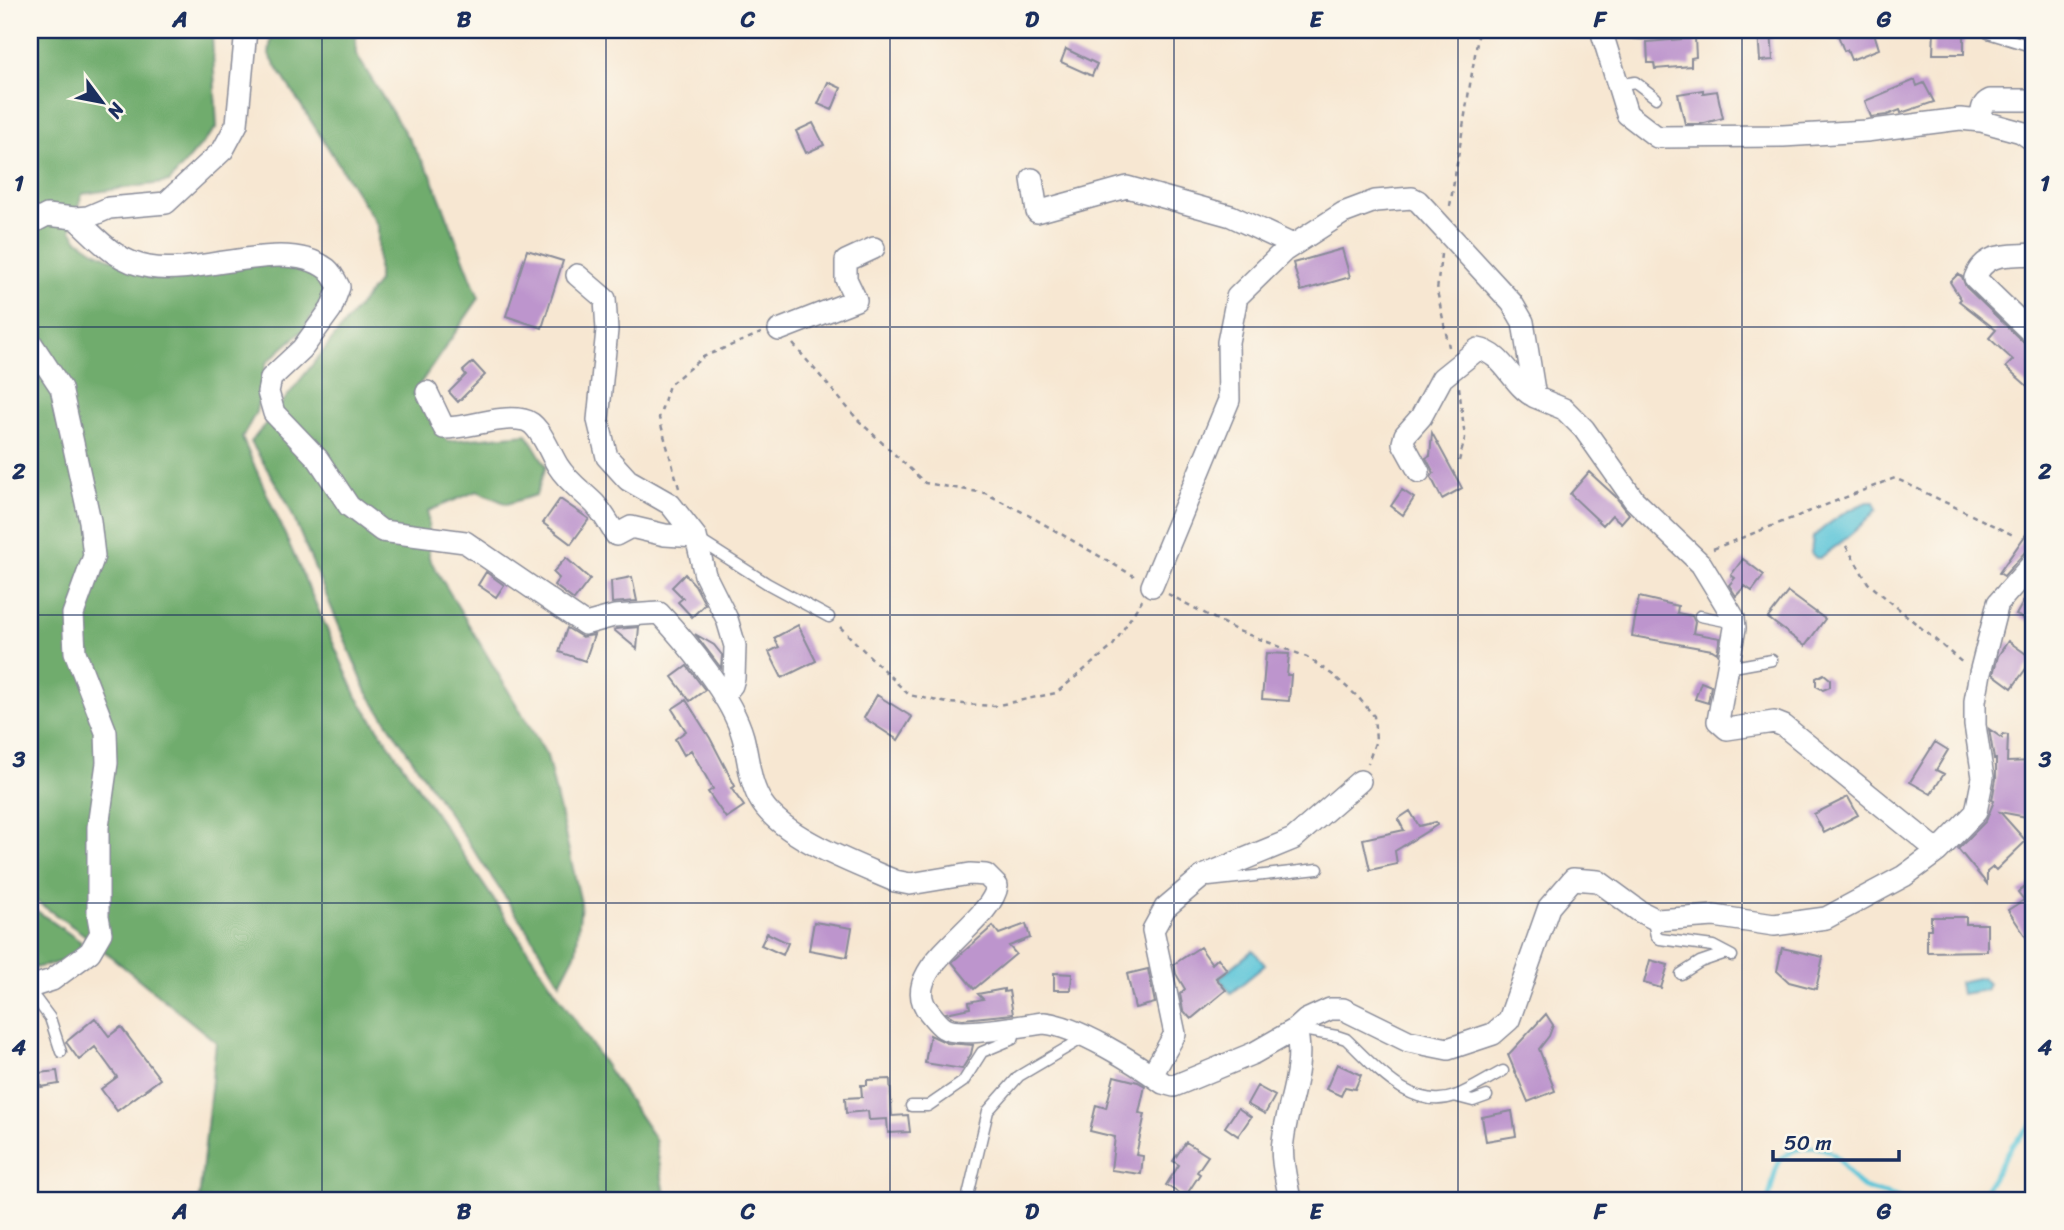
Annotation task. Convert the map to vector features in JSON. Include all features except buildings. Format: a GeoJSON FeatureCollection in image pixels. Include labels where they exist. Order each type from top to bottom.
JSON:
{"type":"FeatureCollection","features":[{"type":"Feature","properties":{"kind":"street"},"geometry":{"type":"LineString","coordinates":[[30,224],[47,215],[88,217],[109,208],[166,203],[223,150],[237,124],[246,30]]}},
{"type":"Feature","properties":{"kind":"street"},"geometry":{"type":"LineString","coordinates":[[2031,30],[2034,34]]}},
{"type":"Feature","properties":{"kind":"street"},"geometry":{"type":"LineString","coordinates":[[1602,31],[1627,114],[1657,137],[1866,131],[1948,120],[1981,121],[2021,132],[2034,141]]}},
{"type":"Feature","properties":{"kind":"street"},"geometry":{"type":"LineString","coordinates":[[1981,121],[1985,103],[2000,99],[2029,102]]}},
{"type":"Feature","properties":{"kind":"street"},"geometry":{"type":"LineString","coordinates":[[1032,179],[1037,212],[1127,187],[1231,216],[1293,245]]}},
{"type":"Feature","properties":{"kind":"street"},"geometry":{"type":"LineString","coordinates":[[1152,586],[1229,400],[1228,342],[1237,296],[1284,251],[1343,213],[1375,201],[1412,198],[1418,201],[1512,303],[1523,322],[1535,397]]}},
{"type":"Feature","properties":{"kind":"street"},"geometry":{"type":"LineString","coordinates":[[75,218],[118,258],[150,268],[182,268],[254,257],[307,258],[329,270],[339,287],[331,309],[302,349],[271,378],[268,392],[274,413],[318,460],[348,506],[382,531],[465,542],[585,624],[614,616],[659,613],[686,642],[723,696],[742,735],[752,783],[763,804],[794,833],[895,881],[910,884],[970,874],[986,875],[997,886],[991,902],[929,971],[921,988],[926,1009],[944,1029],[958,1033],[1054,1024],[1085,1037],[1163,1083],[1174,1086],[1254,1053],[1296,1029],[1306,1020],[1330,1009],[1343,1009],[1408,1041],[1448,1049],[1493,1034],[1508,1020],[1549,907],[1573,879],[1598,881],[1639,911],[1657,919],[1714,916],[1773,925],[1826,918],[1903,876],[1938,851],[1976,812],[1979,805],[1983,777],[1975,725],[1975,701],[1980,677],[1998,603],[2032,568]]}},
{"type":"Feature","properties":{"kind":"street"},"geometry":{"type":"LineString","coordinates":[[779,330],[856,300],[846,279],[846,261],[874,248]]}},
{"type":"Feature","properties":{"kind":"street"},"geometry":{"type":"LineString","coordinates":[[2034,254],[1988,258],[1979,266],[1975,278],[2034,335]]}},
{"type":"Feature","properties":{"kind":"street"},"geometry":{"type":"LineString","coordinates":[[577,275],[605,299],[607,330],[598,420],[607,457],[628,480],[670,504],[696,537],[705,575],[727,619],[735,646],[734,678],[723,696]]}},
{"type":"Feature","properties":{"kind":"street"},"geometry":{"type":"LineString","coordinates":[[30,341],[61,388],[90,521],[94,556],[73,614],[75,652],[106,732],[107,763],[98,827],[98,916],[101,933],[90,952],[52,980],[30,989]]}},
{"type":"Feature","properties":{"kind":"street"},"geometry":{"type":"LineString","coordinates":[[1419,472],[1402,439],[1421,417],[1442,378],[1478,349],[1494,356],[1526,393],[1564,409],[1584,429],[1634,500],[1701,564],[1735,624],[1717,721],[1721,726],[1727,729],[1774,722],[1784,726],[1938,851]]}},
{"type":"Feature","properties":{"kind":"street"},"geometry":{"type":"LineString","coordinates":[[427,392],[444,428],[461,428],[510,419],[526,420],[538,428],[545,445],[571,484],[596,506],[616,535],[631,527],[665,535],[696,537]]}},
{"type":"Feature","properties":{"kind":"street"},"geometry":{"type":"LineString","coordinates":[[1152,1075],[1175,1034],[1153,930],[1165,908],[1203,876],[1293,839],[1360,781]]}},
{"type":"Feature","properties":{"kind":"street"},"geometry":{"type":"LineString","coordinates":[[1290,1200],[1282,1144],[1297,1074],[1300,1044],[1296,1029]]}},
{"type":"Feature","properties":{"kind":"lane"},"geometry":{"type":"LineString","coordinates":[[1602,31],[1642,34],[1675,30]]}},
{"type":"Feature","properties":{"kind":"lane"},"geometry":{"type":"LineString","coordinates":[[1988,33],[2034,47]]}},
{"type":"Feature","properties":{"kind":"lane"},"geometry":{"type":"LineString","coordinates":[[1617,85],[1635,82],[1656,98]]}},
{"type":"Feature","properties":{"kind":"lane"},"geometry":{"type":"LineString","coordinates":[[696,537],[768,584],[829,617]]}},
{"type":"Feature","properties":{"kind":"lane"},"geometry":{"type":"LineString","coordinates":[[1700,616],[1735,624]]}},
{"type":"Feature","properties":{"kind":"lane"},"geometry":{"type":"LineString","coordinates":[[1728,668],[1772,660]]}},
{"type":"Feature","properties":{"kind":"lane"},"geometry":{"type":"LineString","coordinates":[[1196,882],[1318,869]]}},
{"type":"Feature","properties":{"kind":"lane"},"geometry":{"type":"LineString","coordinates":[[1652,917],[1656,936],[1660,939],[1713,946],[1729,955],[1700,962],[1681,974]]}},
{"type":"Feature","properties":{"kind":"lane"},"geometry":{"type":"LineString","coordinates":[[30,989],[50,1018],[61,1052]]}},
{"type":"Feature","properties":{"kind":"lane"},"geometry":{"type":"LineString","coordinates":[[911,1106],[928,1106],[962,1082],[982,1052],[1013,1039],[1017,1026]]}},
{"type":"Feature","properties":{"kind":"lane"},"geometry":{"type":"LineString","coordinates":[[1296,1029],[1337,1035],[1346,1039],[1404,1091],[1433,1100],[1454,1096],[1503,1071]]}},
{"type":"Feature","properties":{"kind":"lane"},"geometry":{"type":"LineString","coordinates":[[967,1200],[988,1111],[1019,1076],[1085,1037]]}},
{"type":"Feature","properties":{"kind":"lane"},"geometry":{"type":"LineString","coordinates":[[1454,1096],[1474,1101],[1487,1097]]}},
{"type":"Feature","properties":{"kind":"path"},"geometry":{"type":"LineString","coordinates":[[680,491],[659,418],[669,385],[703,357],[756,333],[779,330],[858,421],[925,483],[985,493],[1236,630],[1307,657],[1358,697],[1374,716],[1376,740],[1360,781]]}},
{"type":"Feature","properties":{"kind":"path"},"geometry":{"type":"LineString","coordinates":[[1693,557],[1895,478],[2015,536]]}},
{"type":"Feature","properties":{"kind":"path"},"geometry":{"type":"LineString","coordinates":[[1846,546],[1868,583],[1980,677]]}},
{"type":"Feature","properties":{"kind":"path"},"geometry":{"type":"LineString","coordinates":[[829,617],[909,695],[948,703],[994,706],[1056,693],[1112,648],[1152,586]]}},
{"type":"Feature","properties":{"kind":"green space"},"geometry":{"type":"Polygon","coordinates":[[[30,30],[208,30],[212,35],[217,127],[169,182],[82,194],[71,230],[77,239],[93,250],[150,278],[263,264],[301,267],[323,277],[324,298],[302,331],[266,363],[256,412],[242,438],[357,697],[655,1139],[666,1200],[199,1200],[216,1042],[82,933],[30,897],[30,30]]]}},
{"type":"Feature","properties":{"kind":"green space"},"geometry":{"type":"Polygon","coordinates":[[[272,30],[355,30],[356,54],[431,175],[479,298],[413,394],[447,441],[527,434],[546,466],[536,495],[507,504],[477,491],[428,511],[429,558],[547,756],[581,903],[576,952],[560,983],[367,692],[287,502],[251,442],[378,282],[378,226],[269,55],[272,30]]]}},
{"type":"Feature","properties":{"kind":"green space"},"geometry":{"type":"Polygon","coordinates":[[[30,906],[81,942],[79,954],[69,960],[30,969],[30,906]]]}},
{"type":"Feature","properties":{"kind":"water"},"geometry":{"type":"Polygon","coordinates":[[[1867,502],[1874,502],[1877,509],[1857,529],[1820,558],[1811,553],[1813,537],[1838,517],[1867,502]]]}},
{"type":"Feature","properties":{"kind":"water"},"geometry":{"type":"Polygon","coordinates":[[[1253,950],[1265,965],[1231,993],[1219,978],[1253,950]]]}},
{"type":"Feature","properties":{"kind":"water"},"geometry":{"type":"Polygon","coordinates":[[[1982,977],[1988,984],[1985,990],[1961,994],[1959,982],[1982,977]]]}},
{"type":"Feature","properties":{"kind":"waterway"},"geometry":{"type":"LineString","coordinates":[[1979,1200],[2013,1144],[2034,1122]]}},
{"type":"Feature","properties":{"kind":"waterway"},"geometry":{"type":"LineString","coordinates":[[1768,1200],[1781,1160],[1786,1155],[1805,1148],[1823,1149],[1832,1153],[1861,1186],[1902,1200]]}}]}
